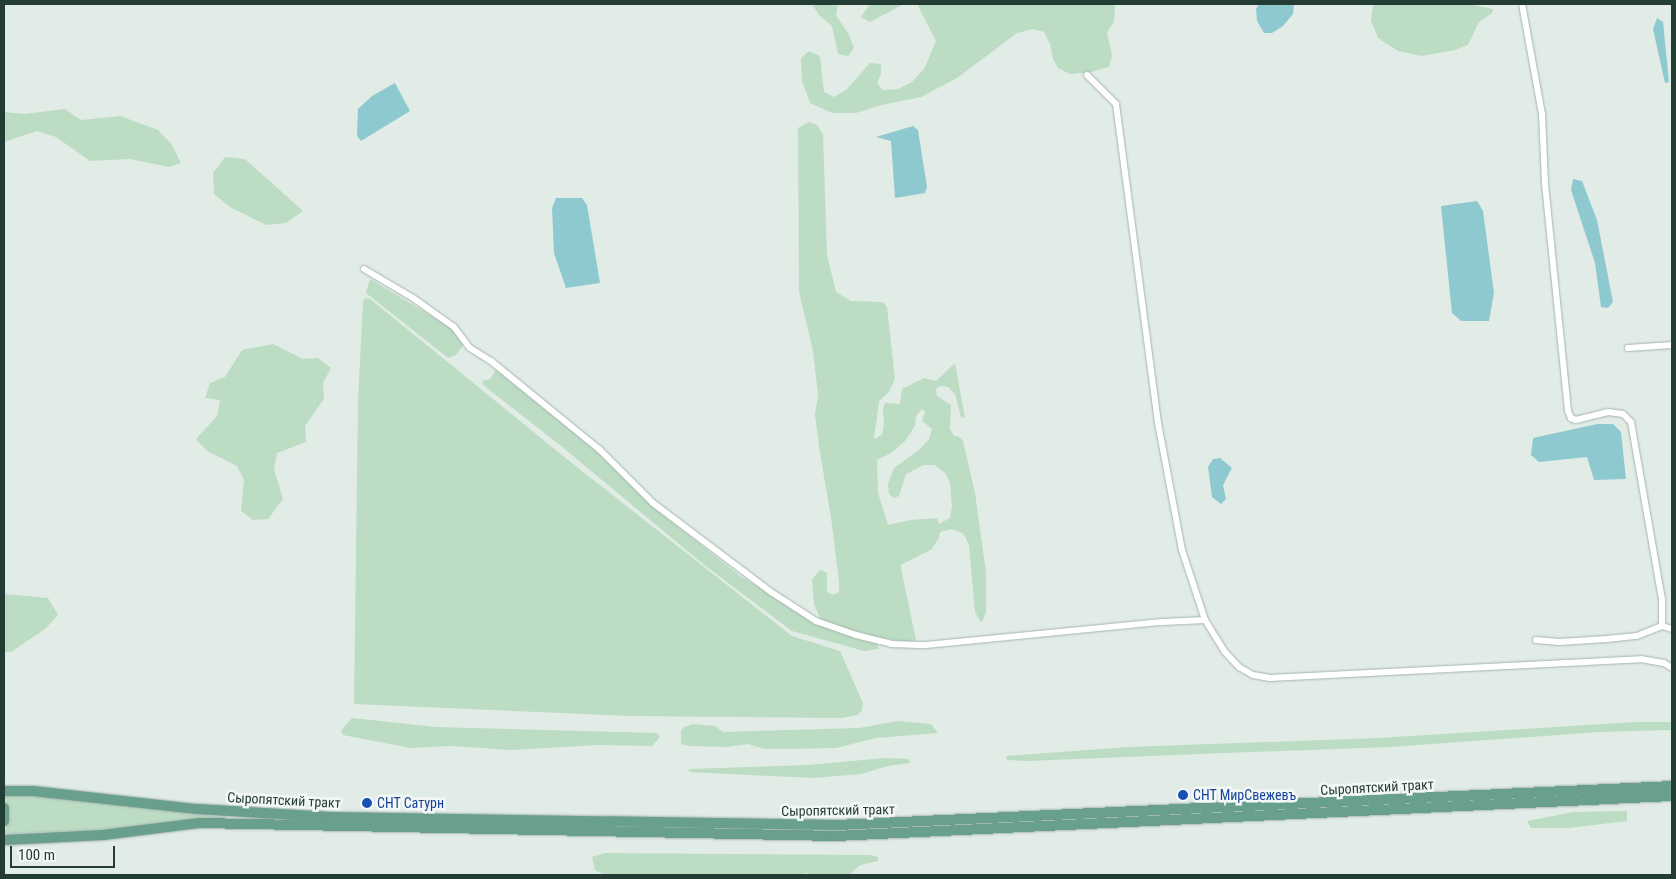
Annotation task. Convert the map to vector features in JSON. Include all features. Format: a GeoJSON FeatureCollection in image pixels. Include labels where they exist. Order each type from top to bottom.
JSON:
{"type":"FeatureCollection","features":[{"type":"Feature","properties":{"kind":"main road","name":"Сыропятский тракт"},"geometry":{"type":"LineString","coordinates":[[4,791],[33,791],[197,809],[320,816],[837,825],[1672,786]]}},
{"type":"Feature","properties":{"kind":"main road","name":"Сыропятский тракт"},"geometry":{"type":"LineString","coordinates":[[4,840],[103,835],[200,823],[836,836],[1672,796]]}},
{"type":"Feature","properties":{"kind":"main road"},"geometry":{"type":"LineString","coordinates":[[4,808],[4,821]]}},
{"type":"Feature","properties":{"kind":"street"},"geometry":{"type":"LineString","coordinates":[[1522,4],[1542,114],[1545,184],[1568,411],[1571,418],[1576,420],[1608,412],[1623,414],[1630,422],[1662,598],[1662,626]]}},
{"type":"Feature","properties":{"kind":"street"},"geometry":{"type":"LineString","coordinates":[[1087,75],[1116,104],[1142,304],[1169,488],[1182,550],[1205,620],[1226,652],[1239,667],[1253,675],[1270,678],[1473,666],[1641,660],[1664,663],[1672,668]]}},
{"type":"Feature","properties":{"kind":"street"},"geometry":{"type":"LineString","coordinates":[[364,270],[413,298],[454,327],[470,348],[490,361],[598,450],[654,503],[771,592],[816,621],[856,635],[891,644],[926,644],[1162,622],[1205,620]]}},
{"type":"Feature","properties":{"kind":"street"},"geometry":{"type":"LineString","coordinates":[[1628,348],[1672,345]]}},
{"type":"Feature","properties":{"kind":"street"},"geometry":{"type":"LineString","coordinates":[[1536,640],[1559,642],[1628,637],[1637,636],[1662,626],[1672,629]]}},
{"type":"Feature","properties":{"kind":"green space"},"geometry":{"type":"Polygon","coordinates":[[[812,4],[838,4],[836,15],[849,35],[854,48],[848,56],[838,54],[832,26],[819,15],[812,4]]]}},
{"type":"Feature","properties":{"kind":"green space"},"geometry":{"type":"Polygon","coordinates":[[[870,4],[904,4],[870,22],[861,17],[870,4]]]}},
{"type":"Feature","properties":{"kind":"green space"},"geometry":{"type":"Polygon","coordinates":[[[917,4],[1115,4],[1114,22],[1107,32],[1112,56],[1109,67],[1091,72],[1070,74],[1058,68],[1044,32],[1033,29],[1017,33],[957,78],[921,97],[877,106],[856,113],[832,113],[810,103],[802,81],[801,58],[809,51],[820,56],[824,92],[834,97],[846,90],[870,63],[881,64],[881,73],[877,83],[883,90],[898,89],[912,82],[924,69],[936,41],[917,4]]]}},
{"type":"Feature","properties":{"kind":"green space"},"geometry":{"type":"Polygon","coordinates":[[[1373,4],[1468,4],[1493,9],[1492,13],[1479,22],[1468,45],[1455,50],[1421,56],[1398,51],[1378,38],[1371,21],[1373,4]]]}},
{"type":"Feature","properties":{"kind":"green space"},"geometry":{"type":"Polygon","coordinates":[[[65,109],[81,120],[120,116],[158,130],[172,145],[181,163],[169,167],[130,159],[90,161],[56,137],[37,131],[4,142],[4,112],[25,114],[65,109]]]}},
{"type":"Feature","properties":{"kind":"green space"},"geometry":{"type":"Polygon","coordinates":[[[809,122],[817,125],[823,134],[827,255],[836,292],[851,301],[883,302],[887,307],[895,379],[889,392],[879,401],[874,439],[882,435],[885,403],[900,404],[902,389],[924,378],[936,381],[955,363],[965,418],[961,417],[955,394],[948,387],[940,386],[936,389],[937,396],[951,405],[950,429],[954,436],[960,437],[963,441],[975,493],[986,572],[986,612],[982,622],[975,612],[969,545],[963,533],[951,529],[940,532],[939,538],[932,549],[901,565],[916,640],[905,642],[835,626],[821,620],[814,604],[812,579],[820,570],[827,573],[827,592],[833,595],[839,592],[839,582],[815,414],[818,395],[813,351],[799,292],[798,128],[809,122]],[[922,409],[916,416],[915,426],[905,441],[891,453],[877,460],[878,493],[888,525],[911,520],[937,518],[939,524],[950,518],[952,506],[950,484],[946,474],[935,465],[924,465],[906,474],[899,496],[894,498],[889,494],[888,484],[894,468],[919,450],[929,439],[932,429],[922,421],[925,412],[922,409]]]}},
{"type":"Feature","properties":{"kind":"green space"},"geometry":{"type":"Polygon","coordinates":[[[225,157],[245,159],[303,211],[286,223],[266,225],[230,207],[214,194],[213,173],[225,157]]]}},
{"type":"Feature","properties":{"kind":"green space"},"geometry":{"type":"Polygon","coordinates":[[[370,279],[453,329],[464,344],[456,355],[448,358],[366,293],[370,279]]]}},
{"type":"Feature","properties":{"kind":"green space"},"geometry":{"type":"Polygon","coordinates":[[[369,298],[568,460],[792,636],[840,651],[863,703],[862,711],[857,715],[842,718],[628,716],[354,704],[358,400],[363,303],[364,299],[369,298]]]}},
{"type":"Feature","properties":{"kind":"green space"},"geometry":{"type":"Polygon","coordinates":[[[273,344],[303,359],[318,358],[331,368],[323,383],[324,399],[305,426],[306,442],[277,453],[274,469],[283,499],[268,519],[253,520],[241,511],[244,480],[237,466],[207,451],[196,439],[217,416],[220,400],[205,398],[210,383],[225,377],[242,350],[273,344]]]}},
{"type":"Feature","properties":{"kind":"green space"},"geometry":{"type":"Polygon","coordinates":[[[496,370],[597,452],[657,510],[740,576],[823,627],[877,643],[879,649],[864,651],[792,631],[703,564],[561,446],[483,385],[482,381],[490,379],[496,370]]]}},
{"type":"Feature","properties":{"kind":"green space"},"geometry":{"type":"Polygon","coordinates":[[[4,594],[48,598],[58,615],[45,629],[11,652],[4,652],[4,594]]]}},
{"type":"Feature","properties":{"kind":"green space"},"geometry":{"type":"Polygon","coordinates":[[[352,718],[436,727],[657,733],[660,737],[652,746],[599,745],[510,750],[452,746],[410,748],[343,735],[341,731],[352,718]]]}},
{"type":"Feature","properties":{"kind":"green space"},"geometry":{"type":"Polygon","coordinates":[[[898,721],[931,724],[938,733],[876,738],[836,748],[765,749],[748,744],[727,747],[681,744],[681,731],[684,727],[693,724],[715,726],[723,732],[859,728],[898,721]]]}},
{"type":"Feature","properties":{"kind":"green space"},"geometry":{"type":"Polygon","coordinates":[[[1635,722],[1672,722],[1672,730],[1600,732],[1390,747],[1028,761],[1007,760],[1006,756],[1128,747],[1378,738],[1635,722]]]}},
{"type":"Feature","properties":{"kind":"green space"},"geometry":{"type":"Polygon","coordinates":[[[885,758],[909,759],[910,763],[888,766],[861,774],[812,778],[690,772],[688,769],[807,765],[885,758]]]}},
{"type":"Feature","properties":{"kind":"green space"},"geometry":{"type":"Polygon","coordinates":[[[4,795],[49,797],[246,820],[198,820],[98,830],[4,834],[10,812],[4,795]]]}},
{"type":"Feature","properties":{"kind":"green space"},"geometry":{"type":"Polygon","coordinates":[[[1627,811],[1627,821],[1569,828],[1531,828],[1527,821],[1573,812],[1627,811]]]}},
{"type":"Feature","properties":{"kind":"green space"},"geometry":{"type":"Polygon","coordinates":[[[605,853],[871,855],[878,857],[878,861],[860,865],[849,875],[810,875],[806,873],[797,875],[605,875],[595,870],[592,857],[605,853]]]}},
{"type":"Feature","properties":{"kind":"water"},"geometry":{"type":"Polygon","coordinates":[[[1259,4],[1294,4],[1293,14],[1283,26],[1272,33],[1264,33],[1257,21],[1256,9],[1259,4]]]}},
{"type":"Feature","properties":{"kind":"water"},"geometry":{"type":"Polygon","coordinates":[[[1657,18],[1663,22],[1669,82],[1665,83],[1653,29],[1657,18]]]}},
{"type":"Feature","properties":{"kind":"water"},"geometry":{"type":"Polygon","coordinates":[[[395,83],[410,111],[361,141],[357,136],[358,109],[372,96],[395,83]]]}},
{"type":"Feature","properties":{"kind":"water"},"geometry":{"type":"Polygon","coordinates":[[[913,126],[918,130],[927,187],[925,193],[895,198],[891,141],[876,137],[913,126]]]}},
{"type":"Feature","properties":{"kind":"water"},"geometry":{"type":"Polygon","coordinates":[[[1573,179],[1582,181],[1597,220],[1613,302],[1608,308],[1601,307],[1595,263],[1571,190],[1573,179]]]}},
{"type":"Feature","properties":{"kind":"water"},"geometry":{"type":"Polygon","coordinates":[[[556,198],[582,198],[587,205],[600,283],[566,288],[554,253],[552,208],[556,198]]]}},
{"type":"Feature","properties":{"kind":"water"},"geometry":{"type":"Polygon","coordinates":[[[1477,201],[1483,211],[1494,293],[1489,321],[1461,321],[1452,313],[1441,206],[1477,201]]]}},
{"type":"Feature","properties":{"kind":"water"},"geometry":{"type":"Polygon","coordinates":[[[1597,424],[1613,424],[1621,432],[1626,479],[1594,480],[1587,457],[1539,462],[1531,455],[1533,438],[1597,424]]]}},
{"type":"Feature","properties":{"kind":"water"},"geometry":{"type":"Polygon","coordinates":[[[1220,458],[1232,468],[1223,485],[1226,499],[1221,504],[1212,497],[1208,467],[1213,459],[1220,458]]]}},
{"type":"Feature","properties":{"kind":"place","name":"СНТ МирСвежевъ"},"geometry":{"type":"Point","coordinates":[1183,795]}},
{"type":"Feature","properties":{"kind":"place","name":"СНТ Сатурн"},"geometry":{"type":"Point","coordinates":[367,803]}}]}
